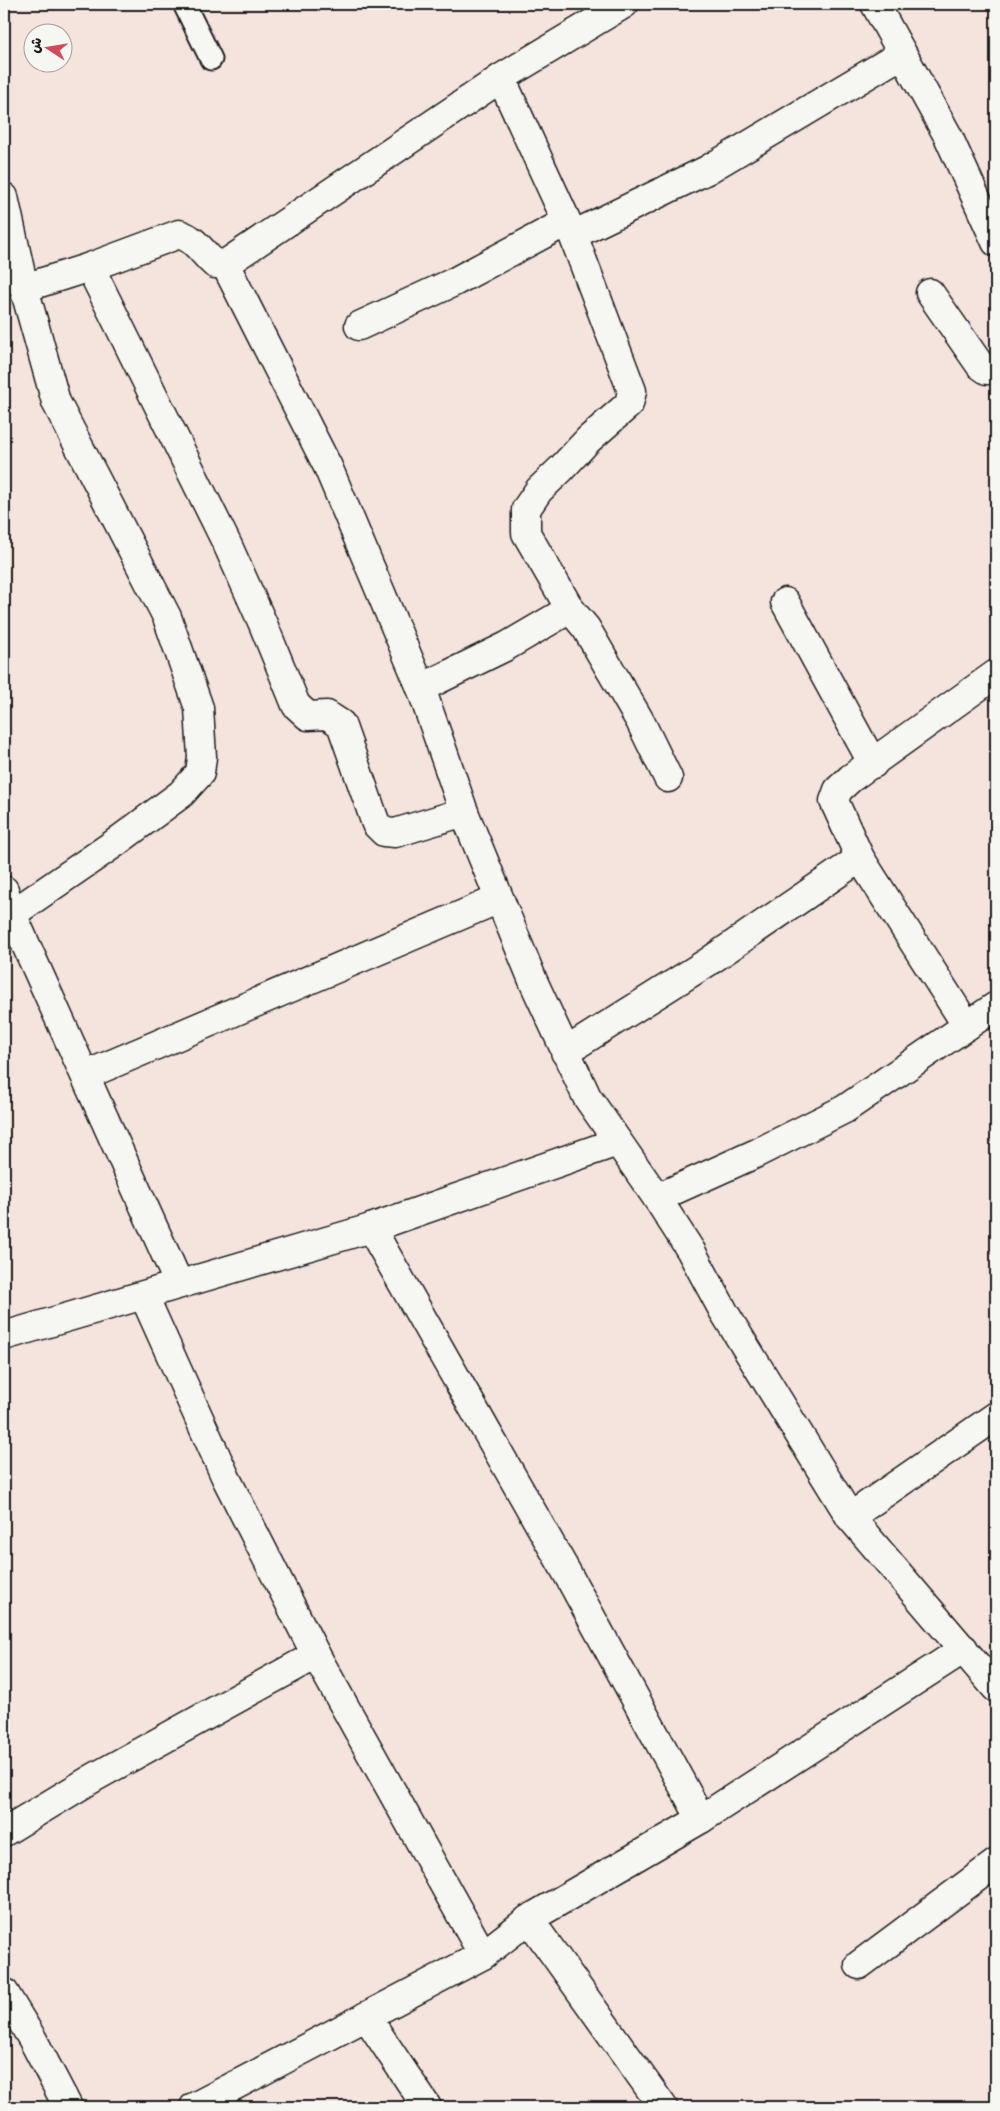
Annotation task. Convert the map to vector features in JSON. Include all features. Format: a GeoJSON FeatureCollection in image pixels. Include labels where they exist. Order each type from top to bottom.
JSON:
{"type":"FeatureCollection","features":[{"type":"Feature","properties":{"kind":"street"},"geometry":{"type":"LineString","coordinates":[[184,4],[211,58]]}},
{"type":"Feature","properties":{"kind":"street"},"geometry":{"type":"LineString","coordinates":[[24,288],[90,267],[179,234],[190,237],[215,264],[225,264],[501,78],[624,4]]}},
{"type":"Feature","properties":{"kind":"street"},"geometry":{"type":"LineString","coordinates":[[875,4],[948,136],[996,242]]}},
{"type":"Feature","properties":{"kind":"street"},"geometry":{"type":"LineString","coordinates":[[359,326],[570,228],[707,170],[902,54]]}},
{"type":"Feature","properties":{"kind":"street"},"geometry":{"type":"LineString","coordinates":[[501,78],[570,228],[632,391],[629,404],[588,440],[562,469],[539,490],[526,509],[526,533],[570,609],[586,628],[640,721],[668,778]]}},
{"type":"Feature","properties":{"kind":"street"},"geometry":{"type":"LineString","coordinates":[[4,197],[24,288],[56,402],[167,617],[199,708],[202,757],[200,773],[181,794],[115,844],[8,902],[179,1284]]}},
{"type":"Feature","properties":{"kind":"street"},"geometry":{"type":"LineString","coordinates":[[225,264],[328,467],[421,688],[464,812],[498,899],[565,1052],[587,1096],[657,1198],[850,1517],[996,1688]]}},
{"type":"Feature","properties":{"kind":"street"},"geometry":{"type":"LineString","coordinates":[[90,267],[228,546],[263,624],[296,706],[308,716],[327,715],[341,724],[376,824],[384,832],[395,834],[464,812]]}},
{"type":"Feature","properties":{"kind":"street"},"geometry":{"type":"LineString","coordinates":[[930,292],[980,365],[987,370],[996,369]]}},
{"type":"Feature","properties":{"kind":"street"},"geometry":{"type":"LineString","coordinates":[[785,602],[873,764]]}},
{"type":"Feature","properties":{"kind":"street"},"geometry":{"type":"LineString","coordinates":[[421,688],[507,646],[570,609]]}},
{"type":"Feature","properties":{"kind":"street"},"geometry":{"type":"LineString","coordinates":[[967,1026],[860,858],[834,801],[838,790],[851,778],[996,674]]}},
{"type":"Feature","properties":{"kind":"street"},"geometry":{"type":"LineString","coordinates":[[565,1052],[708,962],[860,858]]}},
{"type":"Feature","properties":{"kind":"street"},"geometry":{"type":"LineString","coordinates":[[86,1075],[498,899]]}},
{"type":"Feature","properties":{"kind":"street"},"geometry":{"type":"LineString","coordinates":[[657,1198],[757,1153],[845,1109],[996,1006]]}},
{"type":"Feature","properties":{"kind":"street"},"geometry":{"type":"LineString","coordinates":[[4,1336],[371,1228],[617,1142]]}},
{"type":"Feature","properties":{"kind":"street"},"geometry":{"type":"LineString","coordinates":[[371,1228],[567,1573],[701,1819]]}},
{"type":"Feature","properties":{"kind":"street"},"geometry":{"type":"LineString","coordinates":[[144,1296],[226,1478],[316,1655],[483,1955]]}},
{"type":"Feature","properties":{"kind":"street"},"geometry":{"type":"LineString","coordinates":[[850,1517],[996,1416]]}},
{"type":"Feature","properties":{"kind":"street"},"geometry":{"type":"LineString","coordinates":[[194,2107],[483,1955],[529,1919],[701,1819],[964,1649]]}},
{"type":"Feature","properties":{"kind":"street"},"geometry":{"type":"LineString","coordinates":[[4,1832],[95,1777],[316,1655]]}},
{"type":"Feature","properties":{"kind":"street"},"geometry":{"type":"LineString","coordinates":[[859,1965],[996,1863]]}},
{"type":"Feature","properties":{"kind":"street"},"geometry":{"type":"LineString","coordinates":[[529,1919],[663,2107]]}},
{"type":"Feature","properties":{"kind":"street"},"geometry":{"type":"LineString","coordinates":[[4,1992],[33,2040],[68,2107]]}},
{"type":"Feature","properties":{"kind":"street"},"geometry":{"type":"LineString","coordinates":[[366,2016],[427,2107]]}}]}
